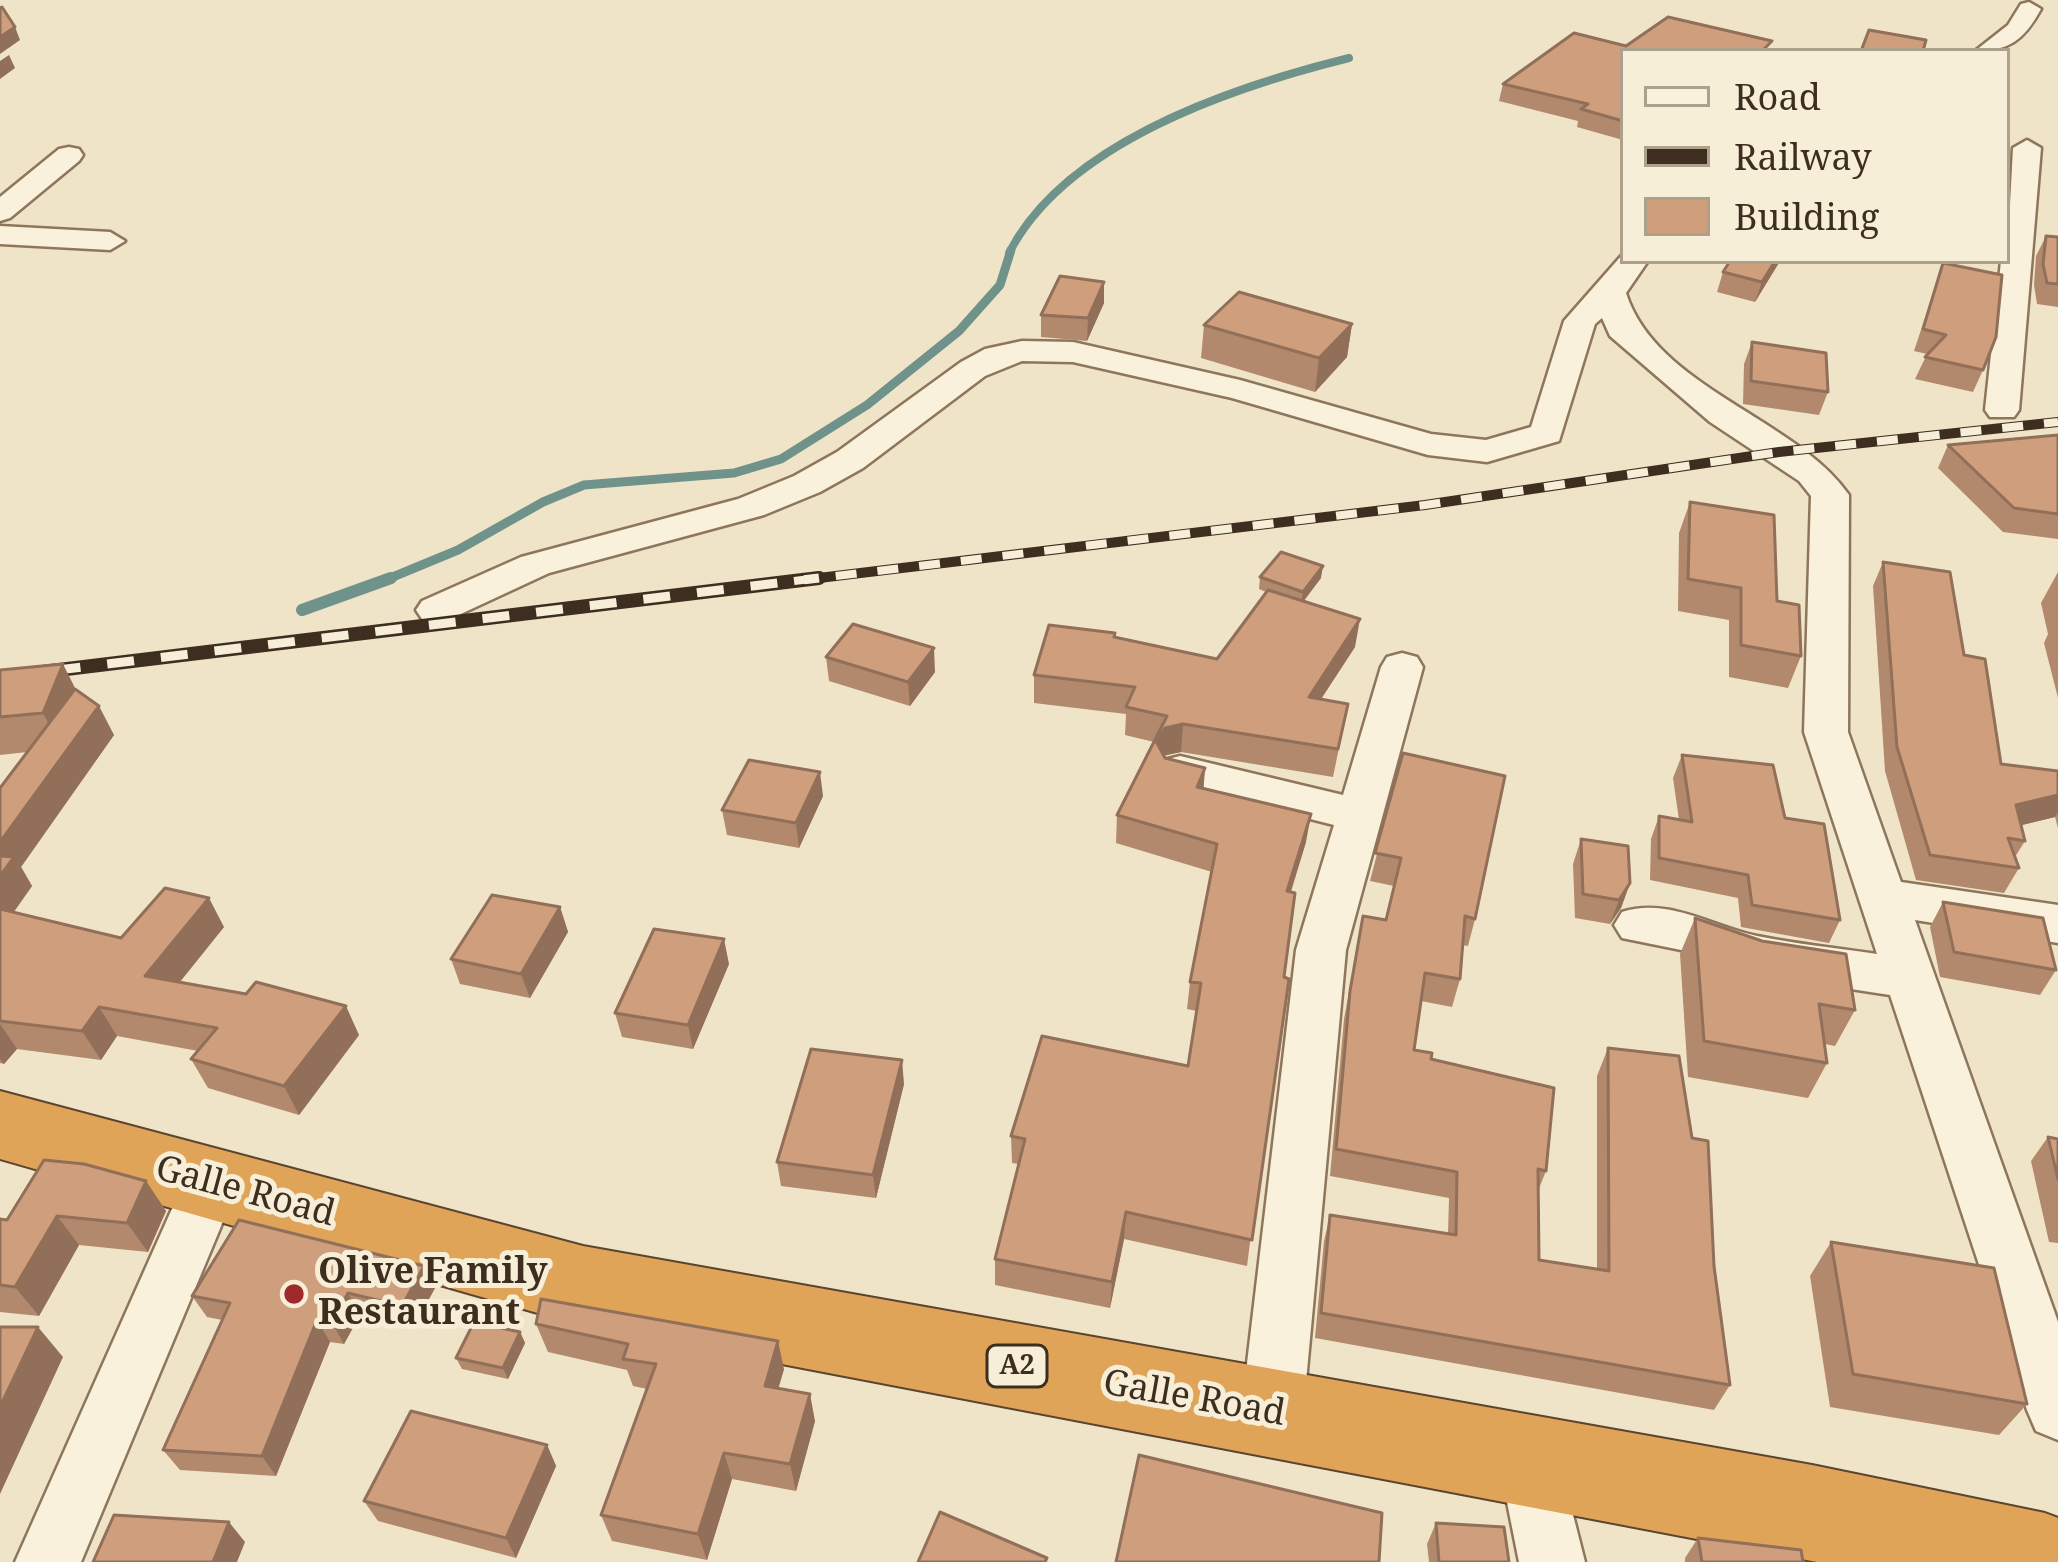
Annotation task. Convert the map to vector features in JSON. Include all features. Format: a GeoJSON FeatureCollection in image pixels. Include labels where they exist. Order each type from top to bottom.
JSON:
{"type":"FeatureCollection","features":[{"type":"Feature","properties":{"kind":"highway","name":"Galle Road"},"geometry":{"type":"LineString","coordinates":[[0,1125],[583,1286],[1532,1462],[1817,1538],[2045,1562]]}},
{"type":"Feature","properties":{"kind":"street"},"geometry":{"type":"LineString","coordinates":[[1991,48],[2018,29],[2029,9]]}},
{"type":"Feature","properties":{"kind":"street"},"geometry":{"type":"LineString","coordinates":[[2002,410],[2031,149]]}},
{"type":"Feature","properties":{"kind":"street"},"geometry":{"type":"LineString","coordinates":[[0,212],[70,155]]}},
{"type":"Feature","properties":{"kind":"street"},"geometry":{"type":"LineString","coordinates":[[0,235],[110,242]]}},
{"type":"Feature","properties":{"kind":"street"},"geometry":{"type":"LineString","coordinates":[[436,610],[535,565],[751,508],[807,484],[850,460],[973,369],[1022,351],[1073,352],[1240,390],[1428,444],[1487,452],[1547,434],[1580,321],[1622,277]]}},
{"type":"Feature","properties":{"kind":"street"},"geometry":{"type":"LineString","coordinates":[[1622,277],[1621,329],[1722,415],[1812,473],[1830,495],[1826,732],[2058,1410]]}},
{"type":"Feature","properties":{"kind":"street"},"geometry":{"type":"LineString","coordinates":[[1272,1414],[1321,950],[1402,667]]}},
{"type":"Feature","properties":{"kind":"street"},"geometry":{"type":"LineString","coordinates":[[1180,771],[1359,815]]}},
{"type":"Feature","properties":{"kind":"street"},"geometry":{"type":"LineString","coordinates":[[1883,898],[2058,924]]}},
{"type":"Feature","properties":{"kind":"street"},"geometry":{"type":"LineString","coordinates":[[1640,925],[1698,934],[1746,954],[1910,978]]}},
{"type":"Feature","properties":{"kind":"street"},"geometry":{"type":"LineString","coordinates":[[48,1562],[211,1183]]}},
{"type":"Feature","properties":{"kind":"street"},"geometry":{"type":"LineString","coordinates":[[1532,1462],[1552,1562]]}},
{"type":"Feature","properties":{"kind":"building"},"geometry":{"type":"Polygon","coordinates":[[[0,8],[15,27],[0,37],[0,8]]]}},
{"type":"Feature","properties":{"kind":"building"},"geometry":{"type":"Polygon","coordinates":[[[1668,17],[1772,41],[1765,48],[1620,48],[1620,120],[1581,109],[1588,104],[1503,84],[1574,33],[1626,46],[1668,17]]]}},
{"type":"Feature","properties":{"kind":"building"},"geometry":{"type":"Polygon","coordinates":[[[1869,30],[1926,40],[1924,48],[1862,48],[1869,30]]]}},
{"type":"Feature","properties":{"kind":"building"},"geometry":{"type":"Polygon","coordinates":[[[2046,236],[2058,237],[2058,284],[2047,283],[2046,236]]]}},
{"type":"Feature","properties":{"kind":"building"},"geometry":{"type":"Polygon","coordinates":[[[1728,264],[1773,264],[1762,282],[1723,272],[1728,264]]]}},
{"type":"Feature","properties":{"kind":"building"},"geometry":{"type":"Polygon","coordinates":[[[1943,264],[2002,275],[1996,337],[1983,370],[1925,357],[1946,335],[1923,329],[1943,264]]]}},
{"type":"Feature","properties":{"kind":"building"},"geometry":{"type":"Polygon","coordinates":[[[1060,276],[1104,282],[1088,318],[1041,315],[1060,276]]]}},
{"type":"Feature","properties":{"kind":"building"},"geometry":{"type":"Polygon","coordinates":[[[1239,292],[1352,324],[1319,358],[1204,325],[1239,292]]]}},
{"type":"Feature","properties":{"kind":"building"},"geometry":{"type":"Polygon","coordinates":[[[1752,342],[1826,353],[1828,392],[1751,381],[1752,342]]]}},
{"type":"Feature","properties":{"kind":"building"},"geometry":{"type":"Polygon","coordinates":[[[2058,435],[2058,514],[2014,508],[1948,445],[2058,435]]]}},
{"type":"Feature","properties":{"kind":"building"},"geometry":{"type":"Polygon","coordinates":[[[1690,502],[1774,515],[1777,601],[1799,605],[1801,656],[1741,645],[1741,588],[1688,579],[1690,502]]]}},
{"type":"Feature","properties":{"kind":"building"},"geometry":{"type":"Polygon","coordinates":[[[1281,552],[1323,566],[1303,592],[1260,577],[1281,552]]]}},
{"type":"Feature","properties":{"kind":"building"},"geometry":{"type":"Polygon","coordinates":[[[1883,562],[1950,572],[1964,655],[1985,659],[2001,764],[2058,771],[2058,795],[2016,805],[2025,841],[2008,838],[2019,868],[1930,855],[1897,747],[1883,562]]]}},
{"type":"Feature","properties":{"kind":"building"},"geometry":{"type":"Polygon","coordinates":[[[1268,590],[1360,619],[1309,697],[1348,704],[1338,749],[1183,724],[1165,728],[1156,741],[1165,758],[1205,768],[1197,787],[1311,814],[1287,891],[1295,893],[1284,977],[1289,979],[1252,1240],[1126,1212],[1112,1282],[995,1259],[1025,1139],[1011,1136],[1042,1036],[1188,1066],[1201,983],[1190,982],[1217,844],[1117,815],[1167,716],[1126,707],[1135,687],[1034,675],[1049,625],[1115,633],[1114,637],[1217,659],[1268,590]]]}},
{"type":"Feature","properties":{"kind":"building"},"geometry":{"type":"Polygon","coordinates":[[[853,624],[934,648],[908,682],[826,657],[853,624]]]}},
{"type":"Feature","properties":{"kind":"building"},"geometry":{"type":"Polygon","coordinates":[[[63,664],[43,713],[0,717],[0,670],[63,664]]]}},
{"type":"Feature","properties":{"kind":"building"},"geometry":{"type":"Polygon","coordinates":[[[75,689],[99,706],[0,842],[0,788],[75,689]]]}},
{"type":"Feature","properties":{"kind":"building"},"geometry":{"type":"Polygon","coordinates":[[[1403,753],[1505,776],[1475,919],[1465,916],[1460,979],[1425,973],[1414,1050],[1432,1053],[1431,1059],[1554,1088],[1546,1171],[1538,1169],[1539,1260],[1609,1271],[1608,1048],[1679,1056],[1692,1138],[1708,1141],[1714,1266],[1730,1385],[1321,1313],[1330,1215],[1456,1235],[1457,1172],[1336,1149],[1350,991],[1363,916],[1386,920],[1401,858],[1375,853],[1403,753]]]}},
{"type":"Feature","properties":{"kind":"building"},"geometry":{"type":"Polygon","coordinates":[[[1682,755],[1773,765],[1785,818],[1824,824],[1840,920],[1752,905],[1748,875],[1659,858],[1659,816],[1692,822],[1682,755]]]}},
{"type":"Feature","properties":{"kind":"building"},"geometry":{"type":"Polygon","coordinates":[[[749,760],[820,772],[796,823],[722,810],[749,760]]]}},
{"type":"Feature","properties":{"kind":"building"},"geometry":{"type":"Polygon","coordinates":[[[1581,839],[1628,846],[1630,883],[1619,900],[1583,894],[1581,839]]]}},
{"type":"Feature","properties":{"kind":"building"},"geometry":{"type":"Polygon","coordinates":[[[0,856],[14,857],[0,876],[0,856]]]}},
{"type":"Feature","properties":{"kind":"building"},"geometry":{"type":"Polygon","coordinates":[[[165,888],[209,898],[145,976],[246,994],[256,982],[346,1006],[284,1086],[191,1059],[217,1028],[99,1007],[82,1031],[0,1021],[0,909],[121,938],[165,888]]]}},
{"type":"Feature","properties":{"kind":"building"},"geometry":{"type":"Polygon","coordinates":[[[492,895],[560,907],[521,974],[451,959],[492,895]]]}},
{"type":"Feature","properties":{"kind":"building"},"geometry":{"type":"Polygon","coordinates":[[[1943,902],[2043,918],[2056,970],[1954,952],[1943,902]]]}},
{"type":"Feature","properties":{"kind":"building"},"geometry":{"type":"Polygon","coordinates":[[[1695,918],[1762,941],[1846,954],[1855,1010],[1819,1004],[1827,1063],[1704,1041],[1695,918]]]}},
{"type":"Feature","properties":{"kind":"building"},"geometry":{"type":"Polygon","coordinates":[[[654,929],[724,939],[688,1025],[615,1013],[654,929]]]}},
{"type":"Feature","properties":{"kind":"building"},"geometry":{"type":"Polygon","coordinates":[[[811,1049],[902,1060],[873,1175],[777,1162],[811,1049]]]}},
{"type":"Feature","properties":{"kind":"building"},"geometry":{"type":"Polygon","coordinates":[[[2048,1137],[2058,1139],[2058,1179],[2048,1137]]]}},
{"type":"Feature","properties":{"kind":"building"},"geometry":{"type":"Polygon","coordinates":[[[44,1160],[84,1164],[146,1181],[127,1223],[57,1216],[15,1287],[0,1285],[0,1219],[7,1220],[44,1160]]]}},
{"type":"Feature","properties":{"kind":"building"},"geometry":{"type":"Polygon","coordinates":[[[239,1220],[424,1266],[402,1306],[348,1293],[332,1323],[317,1320],[262,1456],[163,1450],[230,1303],[192,1296],[239,1220]]]}},
{"type":"Feature","properties":{"kind":"building"},"geometry":{"type":"Polygon","coordinates":[[[1831,1242],[1994,1268],[2027,1404],[1853,1374],[1831,1242]]]}},
{"type":"Feature","properties":{"kind":"building"},"geometry":{"type":"Polygon","coordinates":[[[541,1299],[778,1341],[765,1386],[810,1394],[790,1464],[724,1453],[698,1534],[601,1515],[656,1364],[623,1359],[628,1344],[536,1324],[541,1299]]]}},
{"type":"Feature","properties":{"kind":"building"},"geometry":{"type":"Polygon","coordinates":[[[474,1322],[520,1332],[503,1368],[456,1358],[474,1322]]]}},
{"type":"Feature","properties":{"kind":"building"},"geometry":{"type":"Polygon","coordinates":[[[0,1327],[38,1327],[0,1407],[0,1327]]]}},
{"type":"Feature","properties":{"kind":"building"},"geometry":{"type":"Polygon","coordinates":[[[411,1411],[547,1445],[506,1538],[364,1501],[411,1411]]]}},
{"type":"Feature","properties":{"kind":"building"},"geometry":{"type":"Polygon","coordinates":[[[1139,1455],[1382,1513],[1379,1562],[1116,1562],[1139,1455]]]}},
{"type":"Feature","properties":{"kind":"building"},"geometry":{"type":"Polygon","coordinates":[[[940,1512],[1047,1558],[1045,1562],[918,1562],[940,1512]]]}},
{"type":"Feature","properties":{"kind":"building"},"geometry":{"type":"Polygon","coordinates":[[[114,1515],[229,1522],[213,1562],[93,1562],[114,1515]]]}},
{"type":"Feature","properties":{"kind":"building"},"geometry":{"type":"Polygon","coordinates":[[[1436,1523],[1504,1527],[1509,1562],[1439,1562],[1436,1523]]]}},
{"type":"Feature","properties":{"kind":"building"},"geometry":{"type":"Polygon","coordinates":[[[1698,1538],[1801,1550],[1803,1562],[1702,1562],[1698,1538]]]}},
{"type":"Feature","properties":{"kind":"waterway"},"geometry":{"type":"LineString","coordinates":[[1011,250],[1035,214],[1070,180],[1112,150],[1207,103],[1349,58]]}},
{"type":"Feature","properties":{"kind":"waterway"},"geometry":{"type":"LineString","coordinates":[[385,580],[458,550],[543,502],[584,485],[734,473],[781,459],[867,405],[959,331],[1000,285],[1011,250]]}},
{"type":"Feature","properties":{"kind":"waterway"},"geometry":{"type":"LineString","coordinates":[[385,580],[391,578]]}},
{"type":"Feature","properties":{"kind":"waterway"},"geometry":{"type":"LineString","coordinates":[[302,610],[385,580]]}},
{"type":"Feature","properties":{"kind":"railway"},"geometry":{"type":"LineString","coordinates":[[794,581],[1425,505],[1779,452],[2058,422]]}},
{"type":"Feature","properties":{"kind":"railway"},"geometry":{"type":"LineString","coordinates":[[0,677],[819,578]]}},
{"type":"Feature","properties":{"kind":"place","name":"Olive Family Restaurant"},"geometry":{"type":"Point","coordinates":[294,1294]}}]}
